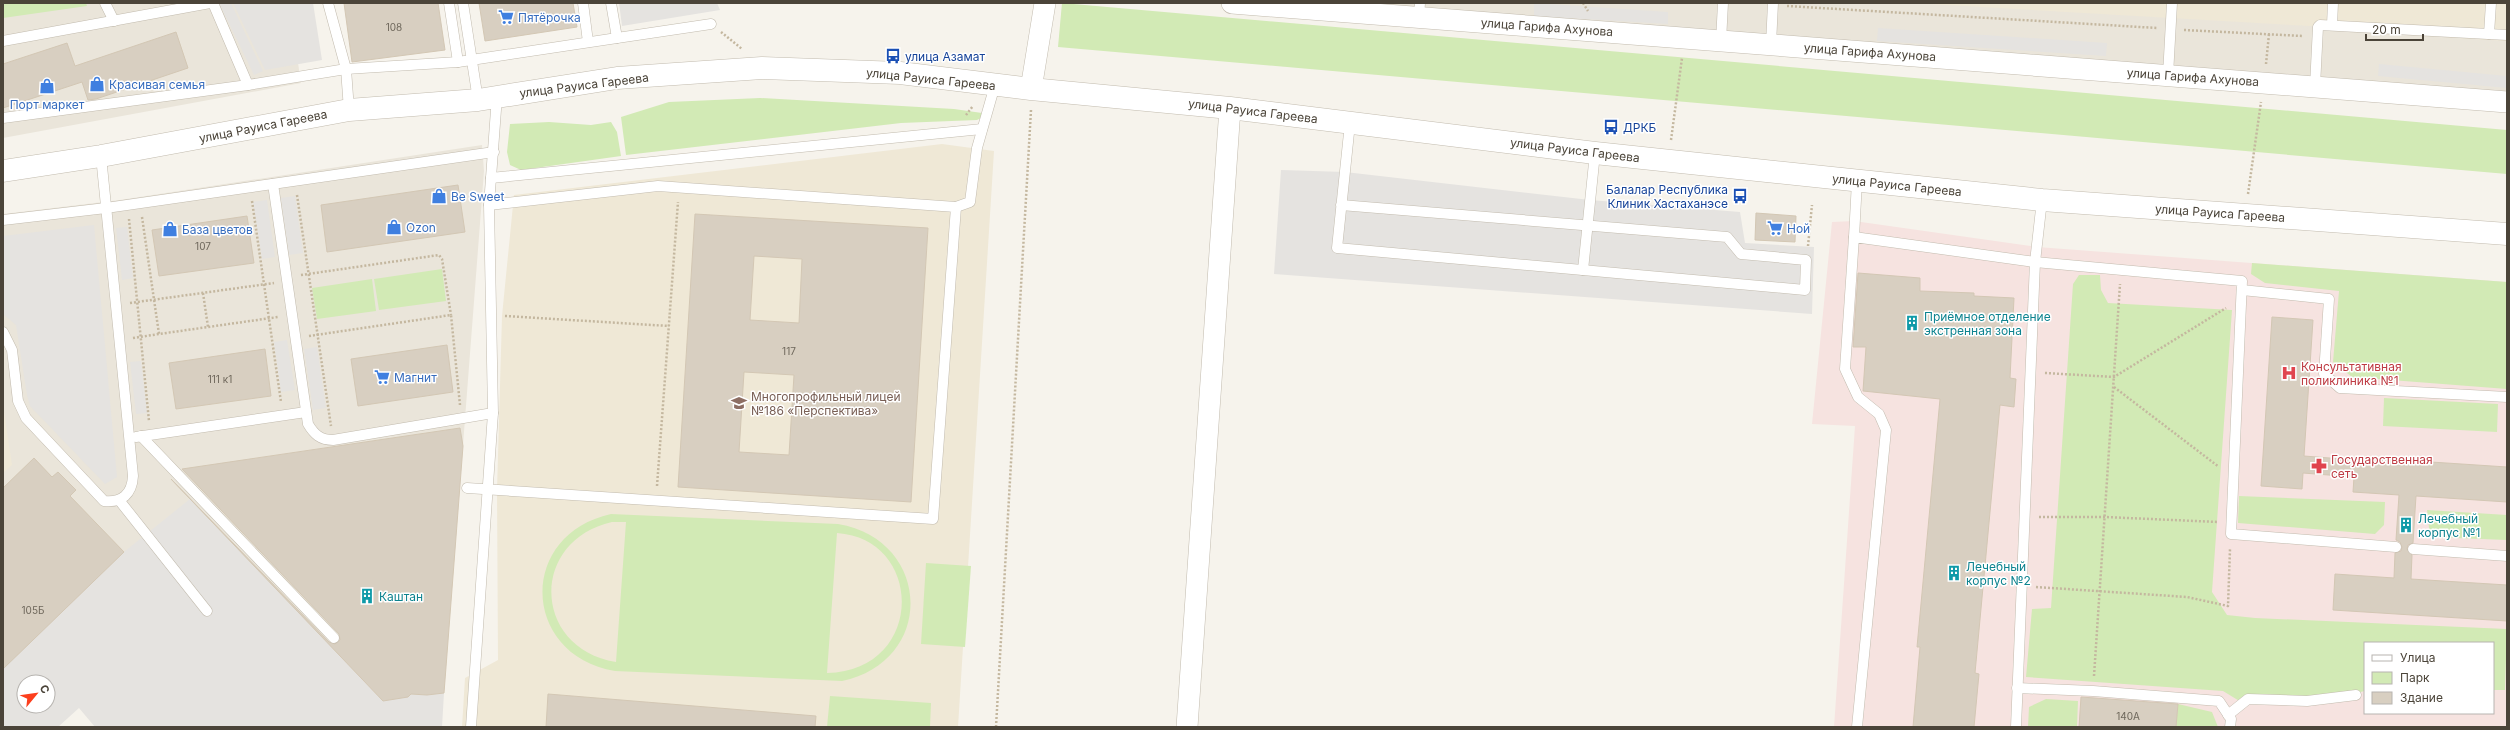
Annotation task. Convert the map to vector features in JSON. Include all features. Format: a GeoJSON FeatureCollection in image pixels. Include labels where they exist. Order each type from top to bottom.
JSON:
{"type":"FeatureCollection","features":[{"type":"Feature","properties":{"kind":"street"},"geometry":{"type":"LineString","coordinates":[[1031,90],[1045,3]]}},
{"type":"Feature","properties":{"kind":"street","name":"улица Гарифа Ахунова"},"geometry":{"type":"LineString","coordinates":[[1232,3],[1419,10],[1721,41],[2507,102]]}},
{"type":"Feature","properties":{"kind":"street","name":"улица Рауиса Гареева"},"geometry":{"type":"LineString","coordinates":[[3,171],[101,156],[349,110],[488,98],[617,78],[762,68],[900,73],[1031,90],[1230,108],[1595,153],[2042,200],[2507,234]]}},
{"type":"Feature","properties":{"kind":"street"},"geometry":{"type":"LineString","coordinates":[[1187,727],[1230,108]]}},
{"type":"Feature","properties":{"kind":"lane"},"geometry":{"type":"LineString","coordinates":[[105,3],[114,21]]}},
{"type":"Feature","properties":{"kind":"lane"},"geometry":{"type":"LineString","coordinates":[[3,41],[210,3]]}},
{"type":"Feature","properties":{"kind":"lane"},"geometry":{"type":"LineString","coordinates":[[213,3],[248,85]]}},
{"type":"Feature","properties":{"kind":"lane"},"geometry":{"type":"LineString","coordinates":[[328,3],[346,69],[349,110]]}},
{"type":"Feature","properties":{"kind":"lane"},"geometry":{"type":"LineString","coordinates":[[449,3],[458,62]]}},
{"type":"Feature","properties":{"kind":"lane"},"geometry":{"type":"LineString","coordinates":[[464,3],[472,60],[488,98],[494,152],[489,205],[493,413],[471,727]]}},
{"type":"Feature","properties":{"kind":"lane"},"geometry":{"type":"LineString","coordinates":[[583,3],[588,42]]}},
{"type":"Feature","properties":{"kind":"lane"},"geometry":{"type":"LineString","coordinates":[[611,3],[617,38]]}},
{"type":"Feature","properties":{"kind":"lane"},"geometry":{"type":"LineString","coordinates":[[1721,41],[1723,3]]}},
{"type":"Feature","properties":{"kind":"lane"},"geometry":{"type":"LineString","coordinates":[[2168,75],[2172,3]]}},
{"type":"Feature","properties":{"kind":"lane"},"geometry":{"type":"LineString","coordinates":[[2332,25],[2333,3]]}},
{"type":"Feature","properties":{"kind":"lane"},"geometry":{"type":"LineString","coordinates":[[2490,34],[2491,3]]}},
{"type":"Feature","properties":{"kind":"lane"},"geometry":{"type":"LineString","coordinates":[[1771,44],[1773,4]]}},
{"type":"Feature","properties":{"kind":"lane"},"geometry":{"type":"LineString","coordinates":[[3,118],[248,85],[346,69],[458,62],[711,24]]}},
{"type":"Feature","properties":{"kind":"lane"},"geometry":{"type":"LineString","coordinates":[[2315,86],[2317,37],[2319,26],[2332,25],[2507,35]]}},
{"type":"Feature","properties":{"kind":"lane"},"geometry":{"type":"LineString","coordinates":[[489,205],[658,186],[956,207],[970,202],[982,129],[995,85]]}},
{"type":"Feature","properties":{"kind":"lane"},"geometry":{"type":"LineString","coordinates":[[1341,205],[1587,227],[1727,237],[1741,254],[1806,260],[1805,290],[1337,248],[1341,205],[1350,123]]}},
{"type":"Feature","properties":{"kind":"lane"},"geometry":{"type":"LineString","coordinates":[[491,178],[982,129]]}},
{"type":"Feature","properties":{"kind":"lane"},"geometry":{"type":"LineString","coordinates":[[3,220],[106,208],[494,152]]}},
{"type":"Feature","properties":{"kind":"lane"},"geometry":{"type":"LineString","coordinates":[[1584,270],[1595,153]]}},
{"type":"Feature","properties":{"kind":"lane"},"geometry":{"type":"LineString","coordinates":[[3,332],[12,350],[18,401],[26,418],[104,501],[119,500],[126,496],[132,484],[129,438],[101,156]]}},
{"type":"Feature","properties":{"kind":"lane"},"geometry":{"type":"LineString","coordinates":[[1857,181],[1845,369],[1858,397],[1879,414],[1886,430],[1857,727]]}},
{"type":"Feature","properties":{"kind":"lane"},"geometry":{"type":"LineString","coordinates":[[273,184],[306,412],[308,424],[312,432],[323,439],[333,440],[462,417],[493,413]]}},
{"type":"Feature","properties":{"kind":"lane"},"geometry":{"type":"LineString","coordinates":[[2016,727],[2035,262],[2042,200]]}},
{"type":"Feature","properties":{"kind":"lane"},"geometry":{"type":"LineString","coordinates":[[467,488],[656,502],[933,519],[956,207]]}},
{"type":"Feature","properties":{"kind":"lane"},"geometry":{"type":"LineString","coordinates":[[1854,237],[2035,262],[2242,281],[2231,534],[2396,547]]}},
{"type":"Feature","properties":{"kind":"lane"},"geometry":{"type":"LineString","coordinates":[[2242,294],[2329,298],[2324,374],[2340,388],[2507,397]]}},
{"type":"Feature","properties":{"kind":"lane"},"geometry":{"type":"LineString","coordinates":[[129,438],[306,412]]}},
{"type":"Feature","properties":{"kind":"lane"},"geometry":{"type":"LineString","coordinates":[[145,436],[334,638]]}},
{"type":"Feature","properties":{"kind":"lane"},"geometry":{"type":"LineString","coordinates":[[119,500],[207,611]]}},
{"type":"Feature","properties":{"kind":"lane"},"geometry":{"type":"LineString","coordinates":[[2413,549],[2507,556]]}},
{"type":"Feature","properties":{"kind":"lane"},"geometry":{"type":"LineString","coordinates":[[2017,688],[2093,691],[2220,701],[2228,715],[2230,727]]}},
{"type":"Feature","properties":{"kind":"lane"},"geometry":{"type":"LineString","coordinates":[[2228,715],[2248,699],[2307,701],[2356,695]]}},
{"type":"Feature","properties":{"kind":"path"},"geometry":{"type":"LineString","coordinates":[[1773,4],[1835,11],[2317,37]]}},
{"type":"Feature","properties":{"kind":"path"},"geometry":{"type":"LineString","coordinates":[[2245,215],[2269,34]]}},
{"type":"Feature","properties":{"kind":"path"},"geometry":{"type":"LineString","coordinates":[[1669,161],[1682,53]]}},
{"type":"Feature","properties":{"kind":"path"},"geometry":{"type":"LineString","coordinates":[[996,727],[1031,90]]}},
{"type":"Feature","properties":{"kind":"path"},"geometry":{"type":"LineString","coordinates":[[295,181],[333,440]]}},
{"type":"Feature","properties":{"kind":"path"},"geometry":{"type":"LineString","coordinates":[[250,187],[283,416]]}},
{"type":"Feature","properties":{"kind":"path"},"geometry":{"type":"LineString","coordinates":[[656,502],[680,187]]}},
{"type":"Feature","properties":{"kind":"path"},"geometry":{"type":"LineString","coordinates":[[139,203],[158,334]]}},
{"type":"Feature","properties":{"kind":"path"},"geometry":{"type":"LineString","coordinates":[[127,205],[140,337],[145,436]]}},
{"type":"Feature","properties":{"kind":"path"},"geometry":{"type":"LineString","coordinates":[[1806,260],[1812,205]]}},
{"type":"Feature","properties":{"kind":"path"},"geometry":{"type":"LineString","coordinates":[[116,305],[264,284],[308,274],[439,255],[442,259],[450,315],[462,417]]}},
{"type":"Feature","properties":{"kind":"path"},"geometry":{"type":"LineString","coordinates":[[2093,691],[2121,270]]}},
{"type":"Feature","properties":{"kind":"path"},"geometry":{"type":"LineString","coordinates":[[203,293],[208,328]]}},
{"type":"Feature","properties":{"kind":"path"},"geometry":{"type":"LineString","coordinates":[[2031,372],[2114,377],[2242,294]]}},
{"type":"Feature","properties":{"kind":"path"},"geometry":{"type":"LineString","coordinates":[[119,340],[292,315]]}},
{"type":"Feature","properties":{"kind":"path"},"geometry":{"type":"LineString","coordinates":[[295,338],[450,315]]}},
{"type":"Feature","properties":{"kind":"path"},"geometry":{"type":"LineString","coordinates":[[502,316],[669,326]]}},
{"type":"Feature","properties":{"kind":"path"},"geometry":{"type":"LineString","coordinates":[[2113,386],[2234,478]]}},
{"type":"Feature","properties":{"kind":"path"},"geometry":{"type":"LineString","coordinates":[[2024,517],[2105,517],[2232,523]]}},
{"type":"Feature","properties":{"kind":"path"},"geometry":{"type":"LineString","coordinates":[[2022,586],[2187,597],[2228,606],[2231,534]]}},
{"type":"Feature","properties":{"kind":"shaded area"},"geometry":{"type":"Polygon","coordinates":[[[3,3],[289,3],[301,83],[3,138],[3,3]]]}},
{"type":"Feature","properties":{"kind":"shaded area"},"geometry":{"type":"Polygon","coordinates":[[[219,3],[231,3],[263,71],[254,75],[219,3]]]}},
{"type":"Feature","properties":{"kind":"shaded area"},"geometry":{"type":"Polygon","coordinates":[[[233,3],[313,3],[322,60],[265,70],[233,3]]]}},
{"type":"Feature","properties":{"kind":"shaded area"},"geometry":{"type":"Polygon","coordinates":[[[619,3],[717,3],[720,10],[622,26],[619,3]]]}},
{"type":"Feature","properties":{"kind":"shaded area"},"geometry":{"type":"Polygon","coordinates":[[[1335,3],[2507,3],[2507,99],[1335,3]]]}},
{"type":"Feature","properties":{"kind":"shaded area"},"geometry":{"type":"Polygon","coordinates":[[[1534,3],[1668,12],[1668,24],[1534,16],[1534,3]]]}},
{"type":"Feature","properties":{"kind":"shaded area"},"geometry":{"type":"Polygon","coordinates":[[[1912,3],[2507,3],[2507,41],[2313,29],[2313,26],[1912,3]]]}},
{"type":"Feature","properties":{"kind":"shaded area"},"geometry":{"type":"Polygon","coordinates":[[[1878,28],[2107,43],[2106,56],[1877,41],[1878,28]]]}},
{"type":"Feature","properties":{"kind":"shaded area"},"geometry":{"type":"Polygon","coordinates":[[[2379,64],[2507,76],[2507,88],[2378,76],[2379,64]]]}},
{"type":"Feature","properties":{"kind":"shaded area","name":"Многопрофильный лицей №186 «Перспектива»"},"geometry":{"type":"Polygon","coordinates":[[[942,144],[994,151],[958,727],[462,727],[465,678],[498,660],[497,490],[502,316],[514,195],[942,144]]]}},
{"type":"Feature","properties":{"kind":"shaded area"},"geometry":{"type":"Polygon","coordinates":[[[482,145],[484,171],[444,693],[427,695],[411,694],[408,697],[3,669],[3,214],[120,200],[482,145]]]}},
{"type":"Feature","properties":{"kind":"shaded area"},"geometry":{"type":"Polygon","coordinates":[[[1281,170],[1345,172],[1590,200],[1740,212],[1745,243],[1814,247],[1812,314],[1274,274],[1281,170]]]}},
{"type":"Feature","properties":{"kind":"shaded area"},"geometry":{"type":"Polygon","coordinates":[[[295,196],[303,253],[289,255],[281,198],[295,196]]]}},
{"type":"Feature","properties":{"kind":"shaded area"},"geometry":{"type":"Polygon","coordinates":[[[267,200],[275,257],[262,259],[253,202],[267,200]]]}},
{"type":"Feature","properties":{"kind":"shaded area"},"geometry":{"type":"Polygon","coordinates":[[[1854,221],[2037,247],[2507,282],[2507,727],[1834,727],[1855,426],[1812,424],[1832,222],[1854,221]]]}},
{"type":"Feature","properties":{"kind":"shaded area"},"geometry":{"type":"Polygon","coordinates":[[[94,225],[117,477],[105,484],[30,406],[16,325],[3,314],[3,236],[94,225]]]}},
{"type":"Feature","properties":{"kind":"shaded area"},"geometry":{"type":"Polygon","coordinates":[[[127,227],[133,278],[122,280],[116,228],[127,227]]]}},
{"type":"Feature","properties":{"kind":"shaded area"},"geometry":{"type":"Polygon","coordinates":[[[287,340],[295,390],[281,392],[274,342],[287,340]]]}},
{"type":"Feature","properties":{"kind":"shaded area"},"geometry":{"type":"Polygon","coordinates":[[[317,347],[326,408],[313,410],[304,349],[317,347]]]}},
{"type":"Feature","properties":{"kind":"shaded area"},"geometry":{"type":"Polygon","coordinates":[[[141,361],[147,413],[136,414],[130,362],[141,361]]]}},
{"type":"Feature","properties":{"kind":"shaded area"},"geometry":{"type":"Polygon","coordinates":[[[3,405],[12,465],[3,473],[3,405]]]}},
{"type":"Feature","properties":{"kind":"shaded area"},"geometry":{"type":"Polygon","coordinates":[[[190,499],[383,701],[411,694],[427,695],[444,693],[442,727],[95,727],[79,708],[58,727],[3,727],[3,669],[124,552],[190,499]]]}},
{"type":"Feature","properties":{"kind":"green space"},"geometry":{"type":"Polygon","coordinates":[[[3,3],[86,3],[87,6],[3,18],[3,3]]]}},
{"type":"Feature","properties":{"kind":"green space"},"geometry":{"type":"Polygon","coordinates":[[[1062,3],[2507,130],[2507,174],[1058,47],[1062,3]]]}},
{"type":"Feature","properties":{"kind":"green space"},"geometry":{"type":"Polygon","coordinates":[[[760,98],[954,109],[982,113],[981,118],[977,120],[901,123],[626,155],[621,117],[669,102],[760,98]]]}},
{"type":"Feature","properties":{"kind":"green space"},"geometry":{"type":"Polygon","coordinates":[[[549,122],[591,125],[611,122],[617,132],[621,156],[521,170],[510,165],[507,152],[510,124],[549,122]]]}},
{"type":"Feature","properties":{"kind":"green space"},"geometry":{"type":"Polygon","coordinates":[[[2252,263],[2507,282],[2507,389],[2352,377],[2333,362],[2339,291],[2265,283],[2251,274],[2252,263]]]}},
{"type":"Feature","properties":{"kind":"green space"},"geometry":{"type":"Polygon","coordinates":[[[442,269],[446,301],[379,310],[374,279],[442,269]]]}},
{"type":"Feature","properties":{"kind":"green space"},"geometry":{"type":"Polygon","coordinates":[[[2079,275],[2100,275],[2101,290],[2108,303],[2232,310],[2212,592],[2227,615],[2255,618],[2507,629],[2505,690],[2494,690],[2494,642],[2364,642],[2364,691],[2298,705],[2241,702],[2223,691],[2026,677],[2032,609],[2051,608],[2073,284],[2079,275]]]}},
{"type":"Feature","properties":{"kind":"green space"},"geometry":{"type":"Polygon","coordinates":[[[372,279],[376,311],[317,319],[312,288],[372,279]]]}},
{"type":"Feature","properties":{"kind":"green space"},"geometry":{"type":"Polygon","coordinates":[[[2384,398],[2498,404],[2497,432],[2383,426],[2384,398]]]}},
{"type":"Feature","properties":{"kind":"green space"},"geometry":{"type":"Polygon","coordinates":[[[2239,496],[2385,502],[2384,525],[2375,534],[2238,523],[2239,496]]]}},
{"type":"Feature","properties":{"kind":"green space"},"geometry":{"type":"Polygon","coordinates":[[[2427,510],[2507,515],[2507,540],[2430,537],[2427,510]]]}},
{"type":"Feature","properties":{"kind":"green space"},"geometry":{"type":"Polygon","coordinates":[[[611,514],[838,524],[869,535],[892,552],[905,575],[910,601],[907,627],[894,650],[873,669],[842,681],[615,671],[584,661],[562,643],[548,620],[542,594],[546,569],[559,545],[580,526],[611,514]],[[612,522],[585,533],[566,550],[555,571],[551,594],[556,617],[568,637],[588,653],[616,662],[626,522],[612,522]],[[837,533],[827,673],[859,667],[882,651],[896,629],[902,604],[898,579],[886,557],[866,541],[837,533]]]}},
{"type":"Feature","properties":{"kind":"green space"},"geometry":{"type":"Polygon","coordinates":[[[926,563],[971,566],[965,647],[921,644],[926,563]]]}},
{"type":"Feature","properties":{"kind":"green space"},"geometry":{"type":"Polygon","coordinates":[[[830,696],[931,703],[930,727],[827,727],[830,696]]]}},
{"type":"Feature","properties":{"kind":"green space"},"geometry":{"type":"Polygon","coordinates":[[[2046,699],[2078,701],[2077,727],[2028,727],[2029,707],[2046,699]]]}},
{"type":"Feature","properties":{"kind":"green space"},"geometry":{"type":"Polygon","coordinates":[[[2178,704],[2212,712],[2218,727],[2176,727],[2178,704]]]}},
{"type":"Feature","properties":{"kind":"building"},"geometry":{"type":"Polygon","coordinates":[[[344,3],[438,3],[445,50],[352,62],[344,3]]]}},
{"type":"Feature","properties":{"kind":"building"},"geometry":{"type":"Polygon","coordinates":[[[479,3],[573,3],[577,27],[485,41],[479,3]]]}},
{"type":"Feature","properties":{"kind":"building"},"geometry":{"type":"Polygon","coordinates":[[[176,32],[188,68],[96,99],[88,100],[82,82],[3,108],[3,64],[67,43],[75,66],[176,32]]]}},
{"type":"Feature","properties":{"kind":"building"},"geometry":{"type":"Polygon","coordinates":[[[458,185],[465,232],[327,252],[321,205],[458,185]]]}},
{"type":"Feature","properties":{"kind":"building"},"geometry":{"type":"Polygon","coordinates":[[[1756,213],[1796,216],[1795,242],[1755,240],[1756,213]]]}},
{"type":"Feature","properties":{"kind":"building"},"geometry":{"type":"Polygon","coordinates":[[[695,214],[928,228],[911,502],[678,487],[695,214]],[[754,256],[750,320],[799,323],[802,259],[754,256]],[[744,372],[739,452],[789,455],[794,375],[744,372]]]}},
{"type":"Feature","properties":{"kind":"building"},"geometry":{"type":"Polygon","coordinates":[[[247,216],[254,263],[159,276],[152,230],[247,216]]]}},
{"type":"Feature","properties":{"kind":"building"},"geometry":{"type":"Polygon","coordinates":[[[1858,273],[1920,278],[1920,291],[1974,293],[1974,296],[2014,298],[2010,378],[2016,379],[2014,407],[2000,405],[1975,673],[1979,674],[1974,727],[1913,727],[1920,647],[1917,647],[1940,399],[1863,391],[1866,347],[1853,347],[1858,273]]]}},
{"type":"Feature","properties":{"kind":"building","name":"Лечебный корпус №1"},"geometry":{"type":"Polygon","coordinates":[[[2272,317],[2313,320],[2304,456],[2355,460],[2355,457],[2507,467],[2507,502],[2416,496],[2413,543],[2408,545],[2407,549],[2412,555],[2411,579],[2507,585],[2507,621],[2333,610],[2335,574],[2394,578],[2395,553],[2401,551],[2402,547],[2400,542],[2396,540],[2399,495],[2353,492],[2354,477],[2303,473],[2302,489],[2261,486],[2272,317]]]}},
{"type":"Feature","properties":{"kind":"building"},"geometry":{"type":"Polygon","coordinates":[[[447,345],[453,392],[358,406],[351,359],[447,345]]]}},
{"type":"Feature","properties":{"kind":"building"},"geometry":{"type":"Polygon","coordinates":[[[265,349],[271,396],[176,409],[169,363],[265,349]]]}},
{"type":"Feature","properties":{"kind":"building","name":"Каштан"},"geometry":{"type":"Polygon","coordinates":[[[460,428],[463,446],[444,693],[427,695],[411,694],[408,697],[383,701],[171,479],[329,642],[335,644],[340,640],[339,634],[182,469],[460,428]]]}},
{"type":"Feature","properties":{"kind":"building"},"geometry":{"type":"Polygon","coordinates":[[[34,458],[52,477],[58,472],[76,490],[70,496],[124,552],[3,669],[3,488],[34,458]]]}},
{"type":"Feature","properties":{"kind":"building"},"geometry":{"type":"Polygon","coordinates":[[[548,694],[816,716],[815,727],[546,727],[548,694]]]}},
{"type":"Feature","properties":{"kind":"building"},"geometry":{"type":"Polygon","coordinates":[[[2081,697],[2178,704],[2176,727],[2079,727],[2081,697]]]}},
{"type":"Feature","properties":{"kind":"place","name":"Пятёрочка"},"geometry":{"type":"Point","coordinates":[506,17]}},
{"type":"Feature","properties":{"kind":"place","name":"улица Азамат"},"geometry":{"type":"Point","coordinates":[893,56]}},
{"type":"Feature","properties":{"kind":"place","name":"Красивая семья"},"geometry":{"type":"Point","coordinates":[97,84]}},
{"type":"Feature","properties":{"kind":"place","name":"Порт маркет"},"geometry":{"type":"Point","coordinates":[47,86]}},
{"type":"Feature","properties":{"kind":"place","name":"ДРКБ"},"geometry":{"type":"Point","coordinates":[1611,127]}},
{"type":"Feature","properties":{"kind":"place","name":"Be Sweet"},"geometry":{"type":"Point","coordinates":[439,196]}},
{"type":"Feature","properties":{"kind":"place","name":"Балалар Республика Клиник Хастаханэсе"},"geometry":{"type":"Point","coordinates":[1740,196]}},
{"type":"Feature","properties":{"kind":"place","name":"Ozon"},"geometry":{"type":"Point","coordinates":[394,227]}},
{"type":"Feature","properties":{"kind":"place","name":"Ной"},"geometry":{"type":"Point","coordinates":[1775,228]}},
{"type":"Feature","properties":{"kind":"place","name":"База цветов"},"geometry":{"type":"Point","coordinates":[170,229]}},
{"type":"Feature","properties":{"kind":"place","name":"Приёмное отделение экстренная зона"},"geometry":{"type":"Point","coordinates":[1912,323]}},
{"type":"Feature","properties":{"kind":"place","name":"Консультативная поликлиника №1"},"geometry":{"type":"Point","coordinates":[2289,373]}},
{"type":"Feature","properties":{"kind":"place","name":"Магнит"},"geometry":{"type":"Point","coordinates":[382,377]}},
{"type":"Feature","properties":{"kind":"place","name":"Многопрофильный лицей №186 «Перспектива»"},"geometry":{"type":"Point","coordinates":[739,403]}},
{"type":"Feature","properties":{"kind":"place","name":"Государственная сеть"},"geometry":{"type":"Point","coordinates":[2319,466]}},
{"type":"Feature","properties":{"kind":"place","name":"Лечебный корпус №1"},"geometry":{"type":"Point","coordinates":[2406,525]}},
{"type":"Feature","properties":{"kind":"place","name":"Лечебный корпус №2"},"geometry":{"type":"Point","coordinates":[1954,573]}},
{"type":"Feature","properties":{"kind":"place","name":"Каштан"},"geometry":{"type":"Point","coordinates":[367,596]}}]}
